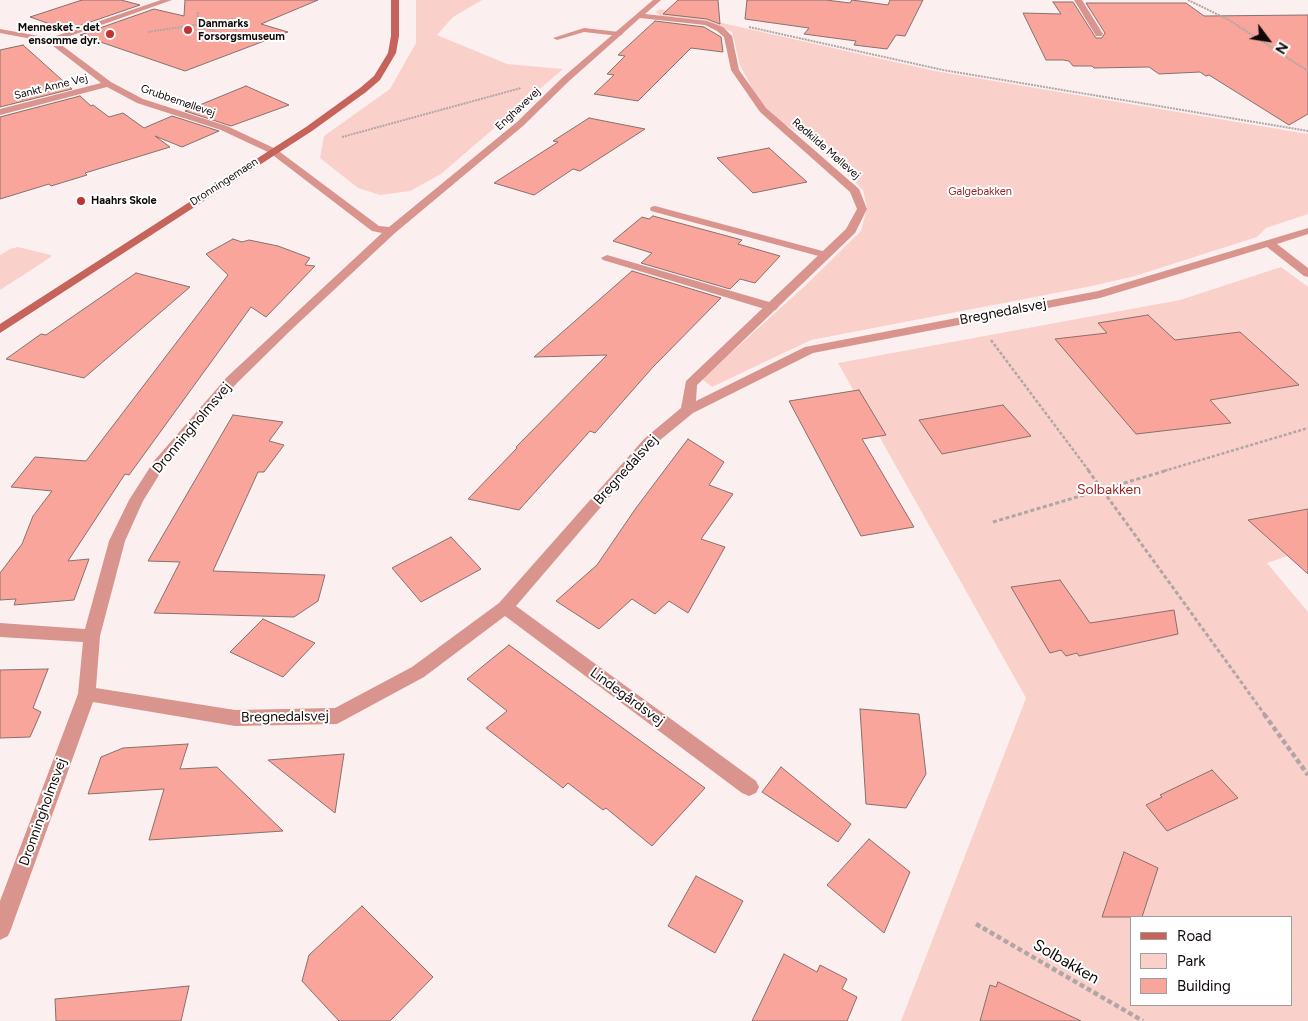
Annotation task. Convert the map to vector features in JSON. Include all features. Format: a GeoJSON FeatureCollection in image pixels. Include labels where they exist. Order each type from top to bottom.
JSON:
{"type":"FeatureCollection","features":[{"type":"Feature","properties":{"kind":"street"},"geometry":{"type":"LineString","coordinates":[[50,40],[168,0]]}},
{"type":"Feature","properties":{"kind":"street","name":"Dronningemaen"},"geometry":{"type":"LineString","coordinates":[[0,329],[344,105],[377,78],[392,53],[395,36],[395,0]]}},
{"type":"Feature","properties":{"kind":"street","name":"Enghavevej"},"geometry":{"type":"LineString","coordinates":[[391,231],[508,134],[565,80],[657,0]]}},
{"type":"Feature","properties":{"kind":"street"},"geometry":{"type":"LineString","coordinates":[[1078,0],[1099,34]]}},
{"type":"Feature","properties":{"kind":"street","name":"Rødkilde Møllevej"},"geometry":{"type":"LineString","coordinates":[[640,16],[707,23],[720,29],[728,36],[736,70],[762,110],[855,191],[862,209],[851,231],[691,384],[688,410]]}},
{"type":"Feature","properties":{"kind":"street"},"geometry":{"type":"LineString","coordinates":[[557,38],[584,30],[619,34]]}},
{"type":"Feature","properties":{"kind":"street","name":"Grubbemøllevej"},"geometry":{"type":"LineString","coordinates":[[0,31],[50,40],[108,84],[140,101],[196,118],[272,151]]}},
{"type":"Feature","properties":{"kind":"street","name":"Sankt Anne Vej"},"geometry":{"type":"LineString","coordinates":[[0,112],[108,84]]}},
{"type":"Feature","properties":{"kind":"street"},"geometry":{"type":"LineString","coordinates":[[272,151],[330,192],[376,229],[391,231]]}},
{"type":"Feature","properties":{"kind":"street"},"geometry":{"type":"LineString","coordinates":[[655,209],[826,256]]}},
{"type":"Feature","properties":{"kind":"street","name":"Dronningholmsvej"},"geometry":{"type":"LineString","coordinates":[[0,928],[87,694],[92,636],[117,541],[136,500],[159,464],[232,380],[286,327],[391,231]]}},
{"type":"Feature","properties":{"kind":"street","name":"Bregnedalsvej"},"geometry":{"type":"LineString","coordinates":[[87,694],[235,718],[337,716],[418,672],[505,607],[649,442],[688,410],[809,350],[1100,294],[1308,231]]}},
{"type":"Feature","properties":{"kind":"street"},"geometry":{"type":"LineString","coordinates":[[1269,243],[1308,274]]}},
{"type":"Feature","properties":{"kind":"street"},"geometry":{"type":"LineString","coordinates":[[607,258],[772,307]]}},
{"type":"Feature","properties":{"kind":"street","name":"Lindegårdsvej"},"geometry":{"type":"LineString","coordinates":[[505,607],[748,787]]}},
{"type":"Feature","properties":{"kind":"street"},"geometry":{"type":"LineString","coordinates":[[0,630],[92,636]]}},
{"type":"Feature","properties":{"kind":"path"},"geometry":{"type":"LineString","coordinates":[[1188,0],[1229,20],[1308,71]]}},
{"type":"Feature","properties":{"kind":"path"},"geometry":{"type":"LineString","coordinates":[[196,25],[198,12]]}},
{"type":"Feature","properties":{"kind":"path"},"geometry":{"type":"LineString","coordinates":[[173,27],[234,18],[238,39],[196,25]]}},
{"type":"Feature","properties":{"kind":"path"},"geometry":{"type":"LineString","coordinates":[[817,42],[943,70],[1308,131]]}},
{"type":"Feature","properties":{"kind":"path"},"geometry":{"type":"LineString","coordinates":[[337,138],[545,82],[565,80]]}},
{"type":"Feature","properties":{"kind":"path"},"geometry":{"type":"LineString","coordinates":[[974,318],[1102,489],[1308,775]]}},
{"type":"Feature","properties":{"kind":"path"},"geometry":{"type":"LineString","coordinates":[[993,522],[1308,428]]}},
{"type":"Feature","properties":{"kind":"path","name":"Solbakken"},"geometry":{"type":"LineString","coordinates":[[976,924],[1142,1021]]}},
{"type":"Feature","properties":{"kind":"green space"},"geometry":{"type":"Polygon","coordinates":[[[416,0],[482,0],[453,17],[437,35],[507,64],[563,69],[441,174],[410,191],[380,195],[358,188],[320,158],[324,136],[390,89],[416,43],[416,0]]]}},
{"type":"Feature","properties":{"kind":"green space","name":"Galgebakken"},"geometry":{"type":"Polygon","coordinates":[[[660,9],[935,71],[1308,134],[1308,214],[1266,228],[1257,237],[1135,276],[811,340],[712,387],[702,379],[806,285],[861,231],[867,208],[863,190],[836,163],[798,132],[778,121],[757,98],[740,65],[732,32],[713,24],[660,16],[656,12],[660,9]]]}},
{"type":"Feature","properties":{"kind":"green space"},"geometry":{"type":"Polygon","coordinates":[[[18,247],[51,255],[51,257],[0,290],[0,255],[18,247]]]}},
{"type":"Feature","properties":{"kind":"green space","name":"Solbakken"},"geometry":{"type":"Polygon","coordinates":[[[1281,267],[1308,287],[1308,549],[1267,563],[1308,612],[1308,1021],[901,1021],[1026,698],[838,363],[1180,300],[1281,267]]]}},
{"type":"Feature","properties":{"kind":"building"},"geometry":{"type":"Polygon","coordinates":[[[82,0],[121,0],[140,5],[67,30],[30,17],[82,0]]]}},
{"type":"Feature","properties":{"kind":"building"},"geometry":{"type":"Polygon","coordinates":[[[185,0],[318,0],[261,24],[288,32],[185,71],[80,35],[154,9],[184,16],[185,0]]]}},
{"type":"Feature","properties":{"kind":"building"},"geometry":{"type":"Polygon","coordinates":[[[678,0],[718,0],[720,24],[707,19],[663,14],[678,0]]]}},
{"type":"Feature","properties":{"kind":"building"},"geometry":{"type":"Polygon","coordinates":[[[747,0],[826,0],[850,3],[852,0],[888,5],[890,0],[923,0],[905,36],[896,35],[887,49],[854,45],[856,41],[804,34],[809,28],[745,19],[747,0]]]}},
{"type":"Feature","properties":{"kind":"building"},"geometry":{"type":"Polygon","coordinates":[[[1053,2],[1073,2],[1096,38],[1102,38],[1105,33],[1086,3],[1186,3],[1204,16],[1308,15],[1308,114],[1289,125],[1209,75],[1206,76],[1200,72],[1159,74],[1149,67],[1094,68],[1092,66],[1073,66],[1069,61],[1063,60],[1046,60],[1023,13],[1061,14],[1053,2]]]}},
{"type":"Feature","properties":{"kind":"building"},"geometry":{"type":"Polygon","coordinates":[[[655,21],[704,27],[721,37],[723,52],[691,48],[638,101],[594,94],[614,75],[607,74],[625,56],[618,55],[655,21]]]}},
{"type":"Feature","properties":{"kind":"building"},"geometry":{"type":"Polygon","coordinates":[[[23,45],[72,89],[0,107],[0,50],[23,45]]]}},
{"type":"Feature","properties":{"kind":"building"},"geometry":{"type":"Polygon","coordinates":[[[246,86],[289,105],[231,126],[185,111],[246,86]]]}},
{"type":"Feature","properties":{"kind":"building"},"geometry":{"type":"Polygon","coordinates":[[[80,96],[91,106],[93,105],[109,117],[123,113],[144,128],[172,116],[219,131],[182,147],[155,136],[170,147],[85,173],[87,175],[0,199],[0,117],[80,96]]]}},
{"type":"Feature","properties":{"kind":"building"},"geometry":{"type":"Polygon","coordinates":[[[589,118],[645,129],[580,171],[573,169],[534,195],[494,183],[558,142],[553,141],[589,118]]]}},
{"type":"Feature","properties":{"kind":"building"},"geometry":{"type":"Polygon","coordinates":[[[769,148],[807,182],[753,193],[717,158],[769,148]]]}},
{"type":"Feature","properties":{"kind":"building"},"geometry":{"type":"Polygon","coordinates":[[[653,216],[742,240],[738,244],[780,256],[755,283],[740,279],[730,289],[641,263],[652,253],[613,241],[642,217],[649,219],[653,216]]]}},
{"type":"Feature","properties":{"kind":"building"},"geometry":{"type":"Polygon","coordinates":[[[233,239],[242,242],[249,240],[278,246],[310,258],[305,265],[315,266],[266,317],[251,307],[129,475],[125,474],[68,561],[89,559],[74,600],[14,605],[16,599],[0,600],[0,573],[22,544],[33,516],[52,491],[11,487],[35,457],[86,461],[228,275],[206,254],[233,239]]]}},
{"type":"Feature","properties":{"kind":"building"},"geometry":{"type":"Polygon","coordinates":[[[632,271],[721,298],[653,367],[595,433],[590,431],[519,510],[468,499],[516,447],[607,355],[534,357],[632,271]]]}},
{"type":"Feature","properties":{"kind":"building"},"geometry":{"type":"Polygon","coordinates":[[[136,273],[190,287],[84,378],[6,359],[41,334],[46,335],[136,273]]]}},
{"type":"Feature","properties":{"kind":"building"},"geometry":{"type":"Polygon","coordinates":[[[1148,315],[1175,340],[1240,332],[1299,385],[1210,400],[1231,423],[1136,434],[1055,339],[1107,333],[1098,323],[1148,315]]]}},
{"type":"Feature","properties":{"kind":"building"},"geometry":{"type":"Polygon","coordinates":[[[859,390],[886,435],[862,439],[914,527],[861,536],[789,401],[859,390]]]}},
{"type":"Feature","properties":{"kind":"building"},"geometry":{"type":"Polygon","coordinates":[[[1003,405],[1031,436],[942,454],[919,420],[1003,405]]]}},
{"type":"Feature","properties":{"kind":"building"},"geometry":{"type":"Polygon","coordinates":[[[233,415],[283,422],[269,441],[284,445],[264,472],[258,472],[213,571],[325,575],[318,601],[294,617],[154,613],[180,562],[148,561],[233,415]]]}},
{"type":"Feature","properties":{"kind":"building"},"geometry":{"type":"Polygon","coordinates":[[[688,439],[724,462],[709,485],[733,494],[701,539],[725,547],[688,613],[669,601],[655,614],[632,599],[599,629],[556,601],[597,565],[636,508],[688,439]]]}},
{"type":"Feature","properties":{"kind":"building"},"geometry":{"type":"Polygon","coordinates":[[[1308,509],[1308,574],[1248,520],[1308,509]]]}},
{"type":"Feature","properties":{"kind":"building"},"geometry":{"type":"Polygon","coordinates":[[[451,537],[481,569],[421,602],[392,568],[451,537]]]}},
{"type":"Feature","properties":{"kind":"building"},"geometry":{"type":"Polygon","coordinates":[[[1060,580],[1090,623],[1174,610],[1178,634],[1079,656],[1077,653],[1066,656],[1061,650],[1050,653],[1011,587],[1060,580]]]}},
{"type":"Feature","properties":{"kind":"building"},"geometry":{"type":"Polygon","coordinates":[[[263,619],[315,643],[283,677],[230,652],[263,619]]]}},
{"type":"Feature","properties":{"kind":"building"},"geometry":{"type":"Polygon","coordinates":[[[509,645],[705,788],[652,846],[606,808],[603,810],[568,783],[563,788],[486,728],[507,711],[467,679],[509,645]]]}},
{"type":"Feature","properties":{"kind":"building"},"geometry":{"type":"Polygon","coordinates":[[[48,669],[33,708],[41,712],[30,737],[0,738],[0,670],[48,669]]]}},
{"type":"Feature","properties":{"kind":"building"},"geometry":{"type":"Polygon","coordinates":[[[860,709],[919,714],[926,774],[906,808],[866,804],[860,709]]]}},
{"type":"Feature","properties":{"kind":"building"},"geometry":{"type":"Polygon","coordinates":[[[188,744],[180,769],[217,767],[283,831],[149,840],[164,789],[88,794],[101,757],[123,748],[188,744]]]}},
{"type":"Feature","properties":{"kind":"building"},"geometry":{"type":"Polygon","coordinates":[[[344,754],[335,813],[268,760],[344,754]]]}},
{"type":"Feature","properties":{"kind":"building"},"geometry":{"type":"Polygon","coordinates":[[[781,767],[851,824],[838,842],[762,792],[781,767]]]}},
{"type":"Feature","properties":{"kind":"building"},"geometry":{"type":"Polygon","coordinates":[[[1212,770],[1238,798],[1167,831],[1146,805],[1162,797],[1160,795],[1212,770]]]}},
{"type":"Feature","properties":{"kind":"building"},"geometry":{"type":"Polygon","coordinates":[[[869,839],[910,872],[884,933],[827,885],[869,839]]]}},
{"type":"Feature","properties":{"kind":"building"},"geometry":{"type":"Polygon","coordinates":[[[1124,852],[1158,868],[1142,916],[1102,917],[1124,852]]]}},
{"type":"Feature","properties":{"kind":"building"},"geometry":{"type":"Polygon","coordinates":[[[696,876],[743,901],[715,953],[668,926],[696,876]]]}},
{"type":"Feature","properties":{"kind":"building"},"geometry":{"type":"Polygon","coordinates":[[[362,906],[433,977],[390,1021],[339,1021],[302,981],[309,955],[362,906]]]}},
{"type":"Feature","properties":{"kind":"building"},"geometry":{"type":"Polygon","coordinates":[[[784,954],[817,972],[820,965],[847,979],[842,989],[857,997],[847,1021],[752,1021],[784,954]]]}},
{"type":"Feature","properties":{"kind":"building"},"geometry":{"type":"Polygon","coordinates":[[[998,982],[1081,1021],[980,1021],[990,985],[996,987],[998,982]]]}},
{"type":"Feature","properties":{"kind":"building"},"geometry":{"type":"Polygon","coordinates":[[[189,986],[181,1021],[56,1021],[55,999],[189,986]]]}},
{"type":"Feature","properties":{"kind":"place","name":"Danmarks Forsorgsmuseum"},"geometry":{"type":"Point","coordinates":[188,30]}},
{"type":"Feature","properties":{"kind":"place","name":"Mennesket - det ensomme dyr."},"geometry":{"type":"Point","coordinates":[110,34]}},
{"type":"Feature","properties":{"kind":"place","name":"Haahrs Skole"},"geometry":{"type":"Point","coordinates":[81,201]}}]}
